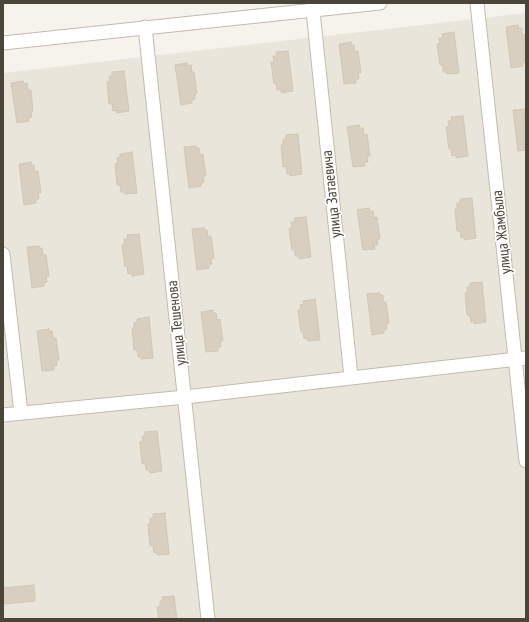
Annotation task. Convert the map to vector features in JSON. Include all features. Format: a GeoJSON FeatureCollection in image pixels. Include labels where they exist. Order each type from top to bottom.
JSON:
{"type":"FeatureCollection","features":[{"type":"Feature","properties":{"kind":"street"},"geometry":{"type":"LineString","coordinates":[[3,43],[380,3]]}},
{"type":"Feature","properties":{"kind":"street","name":"улица Жамбыла"},"geometry":{"type":"LineString","coordinates":[[477,3],[521,358],[526,461]]}},
{"type":"Feature","properties":{"kind":"street","name":"улица Затаевича"},"geometry":{"type":"LineString","coordinates":[[313,11],[351,377]]}},
{"type":"Feature","properties":{"kind":"street","name":"улица Тешенова"},"geometry":{"type":"LineString","coordinates":[[145,27],[186,397],[208,619]]}},
{"type":"Feature","properties":{"kind":"street"},"geometry":{"type":"LineString","coordinates":[[3,254],[21,413]]}},
{"type":"Feature","properties":{"kind":"street"},"geometry":{"type":"LineString","coordinates":[[3,415],[186,397],[521,358]]}},
{"type":"Feature","properties":{"kind":"shaded area"},"geometry":{"type":"Polygon","coordinates":[[[526,13],[526,619],[3,619],[3,73],[526,13]]]}},
{"type":"Feature","properties":{"kind":"building"},"geometry":{"type":"Polygon","coordinates":[[[518,25],[518,28],[522,28],[522,35],[525,34],[526,62],[523,62],[523,66],[511,68],[506,27],[518,25]]]}},
{"type":"Feature","properties":{"kind":"building"},"geometry":{"type":"Polygon","coordinates":[[[454,32],[459,73],[447,74],[447,72],[443,72],[443,65],[440,65],[437,44],[440,43],[439,38],[443,38],[442,34],[454,32]]]}},
{"type":"Feature","properties":{"kind":"building"},"geometry":{"type":"Polygon","coordinates":[[[351,42],[351,45],[354,45],[355,52],[358,51],[361,73],[358,73],[359,79],[356,79],[356,83],[344,84],[339,44],[351,42]]]}},
{"type":"Feature","properties":{"kind":"building"},"geometry":{"type":"Polygon","coordinates":[[[288,51],[293,91],[281,93],[281,90],[277,90],[276,83],[274,84],[271,62],[274,62],[273,56],[277,56],[276,52],[288,51]]]}},
{"type":"Feature","properties":{"kind":"building"},"geometry":{"type":"Polygon","coordinates":[[[187,63],[187,66],[191,65],[192,72],[194,72],[197,93],[195,94],[195,99],[192,100],[192,103],[181,105],[175,65],[187,63]]]}},
{"type":"Feature","properties":{"kind":"building"},"geometry":{"type":"Polygon","coordinates":[[[124,71],[129,111],[117,113],[116,110],[113,111],[112,104],[109,104],[107,82],[110,82],[109,76],[112,76],[112,72],[124,71]]]}},
{"type":"Feature","properties":{"kind":"building"},"geometry":{"type":"Polygon","coordinates":[[[23,81],[24,84],[27,83],[28,90],[31,90],[33,111],[31,112],[32,117],[28,118],[29,121],[17,123],[11,83],[23,81]]]}},
{"type":"Feature","properties":{"kind":"building"},"geometry":{"type":"Polygon","coordinates":[[[525,109],[526,150],[518,151],[513,110],[525,109]]]}},
{"type":"Feature","properties":{"kind":"building"},"geometry":{"type":"Polygon","coordinates":[[[463,116],[468,156],[456,158],[456,155],[452,156],[451,148],[449,149],[446,127],[449,127],[448,121],[452,121],[451,117],[463,116]]]}},
{"type":"Feature","properties":{"kind":"building"},"geometry":{"type":"Polygon","coordinates":[[[359,125],[360,128],[363,128],[364,135],[367,134],[370,156],[367,156],[368,162],[364,162],[365,166],[353,167],[347,127],[359,125]]]}},
{"type":"Feature","properties":{"kind":"building"},"geometry":{"type":"Polygon","coordinates":[[[298,134],[302,174],[290,176],[290,173],[287,174],[286,166],[283,167],[281,145],[283,145],[283,139],[286,139],[286,135],[298,134]]]}},
{"type":"Feature","properties":{"kind":"building"},"geometry":{"type":"Polygon","coordinates":[[[196,146],[196,148],[199,148],[200,155],[203,154],[206,176],[203,176],[204,182],[201,183],[201,186],[189,188],[184,147],[196,146]]]}},
{"type":"Feature","properties":{"kind":"building"},"geometry":{"type":"Polygon","coordinates":[[[132,152],[137,193],[125,194],[124,192],[121,192],[120,185],[117,185],[115,164],[118,163],[117,158],[120,157],[120,154],[132,152]]]}},
{"type":"Feature","properties":{"kind":"building"},"geometry":{"type":"Polygon","coordinates":[[[31,162],[31,165],[34,165],[35,172],[38,171],[41,193],[38,193],[39,199],[36,199],[36,203],[24,205],[19,164],[31,162]]]}},
{"type":"Feature","properties":{"kind":"building"},"geometry":{"type":"Polygon","coordinates":[[[472,198],[476,238],[464,240],[464,237],[461,238],[460,231],[457,231],[455,209],[457,209],[457,203],[460,203],[460,199],[472,198]]]}},
{"type":"Feature","properties":{"kind":"building"},"geometry":{"type":"Polygon","coordinates":[[[369,208],[370,211],[373,211],[374,218],[377,217],[380,239],[377,239],[378,245],[374,245],[375,249],[363,250],[357,210],[369,208]]]}},
{"type":"Feature","properties":{"kind":"building"},"geometry":{"type":"Polygon","coordinates":[[[306,217],[311,257],[299,259],[299,256],[295,256],[295,250],[292,250],[289,228],[292,228],[291,222],[295,222],[294,218],[306,217]]]}},
{"type":"Feature","properties":{"kind":"building"},"geometry":{"type":"Polygon","coordinates":[[[204,228],[204,230],[207,230],[208,237],[211,236],[214,258],[211,259],[212,264],[209,264],[209,268],[197,270],[192,229],[204,228]]]}},
{"type":"Feature","properties":{"kind":"building"},"geometry":{"type":"Polygon","coordinates":[[[139,234],[144,274],[132,276],[131,273],[128,274],[127,266],[125,267],[122,245],[125,245],[124,239],[128,239],[127,235],[139,234]]]}},
{"type":"Feature","properties":{"kind":"building"},"geometry":{"type":"Polygon","coordinates":[[[39,246],[39,248],[42,248],[43,255],[46,255],[49,276],[46,277],[47,282],[44,283],[44,286],[32,288],[27,247],[39,246]]]}},
{"type":"Feature","properties":{"kind":"building"},"geometry":{"type":"Polygon","coordinates":[[[482,282],[486,322],[474,324],[474,321],[471,322],[470,315],[467,315],[465,293],[467,293],[467,287],[470,287],[470,283],[482,282]]]}},
{"type":"Feature","properties":{"kind":"building"},"geometry":{"type":"Polygon","coordinates":[[[379,293],[379,295],[383,295],[383,302],[386,302],[389,323],[386,324],[387,329],[384,330],[384,333],[372,335],[367,294],[379,293]]]}},
{"type":"Feature","properties":{"kind":"building"},"geometry":{"type":"Polygon","coordinates":[[[315,299],[320,340],[308,341],[307,338],[304,339],[303,332],[301,332],[298,310],[301,310],[300,305],[304,304],[303,301],[315,299]]]}},
{"type":"Feature","properties":{"kind":"building"},"geometry":{"type":"Polygon","coordinates":[[[213,310],[213,313],[216,313],[217,320],[220,319],[223,341],[220,341],[221,347],[218,347],[218,351],[206,352],[201,312],[213,310]]]}},
{"type":"Feature","properties":{"kind":"building"},"geometry":{"type":"Polygon","coordinates":[[[149,317],[153,358],[141,359],[141,357],[138,357],[137,350],[134,350],[132,329],[134,328],[134,323],[137,322],[137,319],[149,317]]]}},
{"type":"Feature","properties":{"kind":"building"},"geometry":{"type":"Polygon","coordinates":[[[49,329],[49,332],[52,331],[53,338],[56,338],[59,360],[56,360],[57,365],[54,366],[54,370],[42,371],[37,331],[49,329]]]}},
{"type":"Feature","properties":{"kind":"building"},"geometry":{"type":"Polygon","coordinates":[[[157,431],[162,471],[150,473],[149,470],[146,470],[145,463],[142,464],[140,442],[143,442],[142,436],[145,436],[145,432],[157,431]]]}},
{"type":"Feature","properties":{"kind":"building"},"geometry":{"type":"Polygon","coordinates":[[[165,513],[169,554],[157,555],[157,552],[154,553],[153,546],[150,546],[148,524],[150,524],[150,518],[153,518],[153,514],[165,513]]]}},
{"type":"Feature","properties":{"kind":"building"},"geometry":{"type":"Polygon","coordinates":[[[34,585],[35,601],[3,604],[3,588],[34,585]]]}},
{"type":"Feature","properties":{"kind":"building"},"geometry":{"type":"Polygon","coordinates":[[[174,596],[177,619],[159,619],[157,607],[160,607],[160,601],[163,601],[162,597],[174,596]]]}}]}
